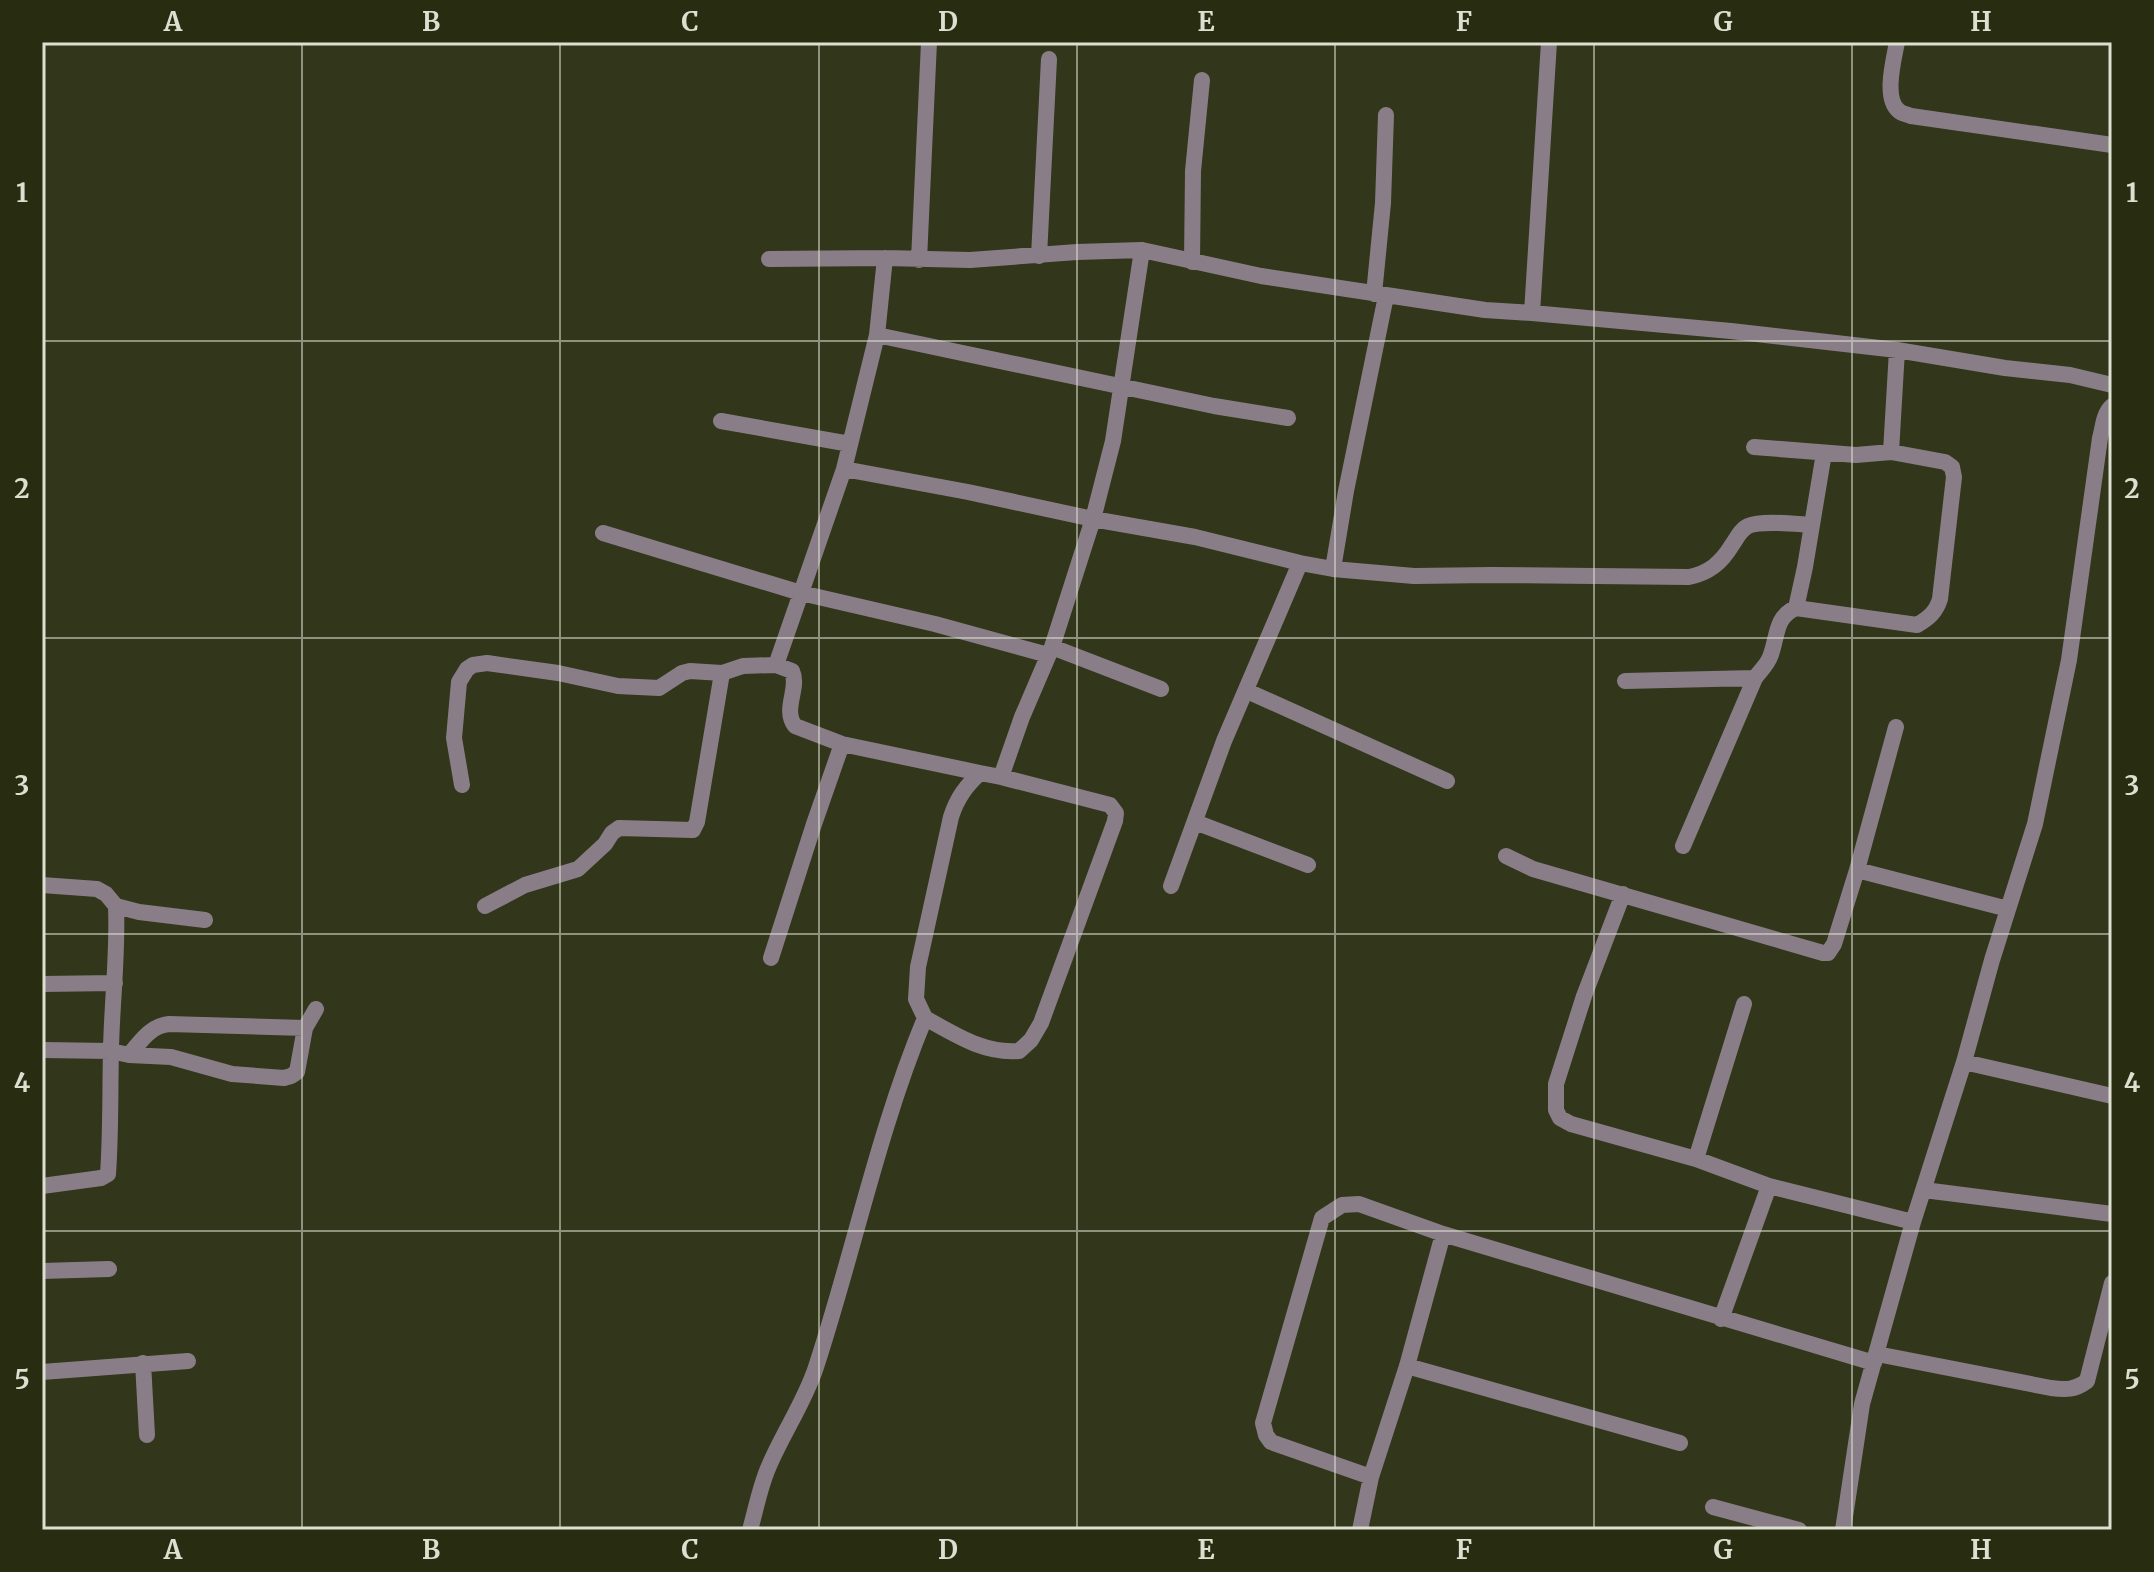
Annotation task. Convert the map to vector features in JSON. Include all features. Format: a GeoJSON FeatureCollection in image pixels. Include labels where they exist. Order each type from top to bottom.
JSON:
{"type":"FeatureCollection","features":[{"type":"Feature","properties":{"kind":"street"},"geometry":{"type":"LineString","coordinates":[[919,260],[929,42]]}},
{"type":"Feature","properties":{"kind":"street"},"geometry":{"type":"LineString","coordinates":[[1532,313],[1549,42]]}},
{"type":"Feature","properties":{"kind":"street"},"geometry":{"type":"LineString","coordinates":[[1897,42],[1890,89],[1892,102],[1899,111],[1911,116],[2112,145]]}},
{"type":"Feature","properties":{"kind":"street"},"geometry":{"type":"LineString","coordinates":[[1039,256],[1049,59]]}},
{"type":"Feature","properties":{"kind":"street"},"geometry":{"type":"LineString","coordinates":[[1192,262],[1193,171],[1202,80]]}},
{"type":"Feature","properties":{"kind":"street"},"geometry":{"type":"LineString","coordinates":[[1333,569],[1380,295],[1386,115]]}},
{"type":"Feature","properties":{"kind":"street"},"geometry":{"type":"LineString","coordinates":[[1001,777],[1050,651],[1093,519],[1113,441],[1142,250]]}},
{"type":"Feature","properties":{"kind":"street"},"geometry":{"type":"LineString","coordinates":[[769,259],[970,260],[1142,250],[1261,276],[1485,310],[1897,350],[2070,375],[2112,385]]}},
{"type":"Feature","properties":{"kind":"street"},"geometry":{"type":"LineString","coordinates":[[776,665],[844,469],[877,335],[885,258]]}},
{"type":"Feature","properties":{"kind":"street"},"geometry":{"type":"LineString","coordinates":[[877,335],[1214,406],[1288,418]]}},
{"type":"Feature","properties":{"kind":"street"},"geometry":{"type":"LineString","coordinates":[[1891,452],[1897,350]]}},
{"type":"Feature","properties":{"kind":"street"},"geometry":{"type":"LineString","coordinates":[[1844,1530],[1862,1404],[1913,1222],[2035,824],[2069,660],[2100,438],[2112,406]]}},
{"type":"Feature","properties":{"kind":"street"},"geometry":{"type":"LineString","coordinates":[[721,421],[850,444]]}},
{"type":"Feature","properties":{"kind":"street"},"geometry":{"type":"LineString","coordinates":[[1683,846],[1755,678],[1769,660],[1782,617],[1788,611],[1796,608],[1917,625],[1927,620],[1940,599],[1954,477],[1952,467],[1933,459],[1891,452],[1856,455],[1754,447]]}},
{"type":"Feature","properties":{"kind":"street"},"geometry":{"type":"LineString","coordinates":[[1796,608],[1824,453]]}},
{"type":"Feature","properties":{"kind":"street"},"geometry":{"type":"LineString","coordinates":[[844,469],[1195,537],[1300,563],[1414,576],[1689,577],[1702,575],[1713,568],[1741,531],[1749,526],[1811,525]]}},
{"type":"Feature","properties":{"kind":"street"},"geometry":{"type":"LineString","coordinates":[[603,533],[801,593],[1050,651],[1161,689]]}},
{"type":"Feature","properties":{"kind":"street"},"geometry":{"type":"LineString","coordinates":[[1171,886],[1224,741],[1300,563]]}},
{"type":"Feature","properties":{"kind":"street"},"geometry":{"type":"LineString","coordinates":[[462,785],[454,738],[459,682],[473,665],[487,663],[558,673],[618,686],[659,688],[690,671],[722,673],[743,666],[776,665],[792,671],[795,676],[789,710],[795,726],[842,744],[1001,777],[1110,805],[1116,813],[1115,821],[1041,1023],[1031,1040],[1019,1051],[1002,1052],[974,1044],[925,1018],[916,999],[918,967],[951,817],[956,801],[980,773]]}},
{"type":"Feature","properties":{"kind":"street"},"geometry":{"type":"LineString","coordinates":[[485,906],[525,885],[578,869],[619,828],[693,830],[697,822],[722,673]]}},
{"type":"Feature","properties":{"kind":"street"},"geometry":{"type":"LineString","coordinates":[[1625,681],[1755,678]]}},
{"type":"Feature","properties":{"kind":"street"},"geometry":{"type":"LineString","coordinates":[[1247,691],[1447,781]]}},
{"type":"Feature","properties":{"kind":"street"},"geometry":{"type":"LineString","coordinates":[[1506,856],[1533,869],[1828,953],[1834,944],[1857,870],[1896,727]]}},
{"type":"Feature","properties":{"kind":"street"},"geometry":{"type":"LineString","coordinates":[[771,958],[842,744]]}},
{"type":"Feature","properties":{"kind":"street"},"geometry":{"type":"LineString","coordinates":[[1195,822],[1308,865]]}},
{"type":"Feature","properties":{"kind":"street"},"geometry":{"type":"LineString","coordinates":[[1857,870],[2008,909]]}},
{"type":"Feature","properties":{"kind":"street"},"geometry":{"type":"LineString","coordinates":[[42,885],[97,889],[116,906],[205,920]]}},
{"type":"Feature","properties":{"kind":"street"},"geometry":{"type":"LineString","coordinates":[[1623,894],[1584,996],[1556,1084],[1556,1110],[1560,1118],[1571,1124],[1696,1159],[1769,1186],[1913,1222]]}},
{"type":"Feature","properties":{"kind":"street"},"geometry":{"type":"LineString","coordinates":[[42,1186],[101,1178],[108,1174],[116,906]]}},
{"type":"Feature","properties":{"kind":"street"},"geometry":{"type":"LineString","coordinates":[[42,984],[115,983]]}},
{"type":"Feature","properties":{"kind":"street"},"geometry":{"type":"LineString","coordinates":[[1696,1159],[1744,1004]]}},
{"type":"Feature","properties":{"kind":"street"},"geometry":{"type":"LineString","coordinates":[[42,1050],[111,1051],[171,1057],[232,1074],[284,1078],[297,1072],[305,1028],[316,1009]]}},
{"type":"Feature","properties":{"kind":"street"},"geometry":{"type":"LineString","coordinates":[[750,1530],[768,1468],[815,1372],[885,1132],[925,1018]]}},
{"type":"Feature","properties":{"kind":"street"},"geometry":{"type":"LineString","coordinates":[[129,1055],[157,1025],[305,1028]]}},
{"type":"Feature","properties":{"kind":"street"},"geometry":{"type":"LineString","coordinates":[[1964,1062],[2112,1096]]}},
{"type":"Feature","properties":{"kind":"street"},"geometry":{"type":"LineString","coordinates":[[1721,1319],[1769,1186]]}},
{"type":"Feature","properties":{"kind":"street"},"geometry":{"type":"LineString","coordinates":[[1924,1190],[2112,1214]]}},
{"type":"Feature","properties":{"kind":"street"},"geometry":{"type":"LineString","coordinates":[[1371,1477],[1271,1442],[1263,1423],[1322,1218],[1342,1205],[1359,1204],[1443,1234],[1721,1319],[1876,1359],[2067,1390],[2079,1388],[2087,1381],[2112,1283]]}},
{"type":"Feature","properties":{"kind":"street"},"geometry":{"type":"LineString","coordinates":[[1360,1530],[1371,1477],[1407,1366],[1443,1234]]}},
{"type":"Feature","properties":{"kind":"street"},"geometry":{"type":"LineString","coordinates":[[42,1271],[109,1269]]}},
{"type":"Feature","properties":{"kind":"street"},"geometry":{"type":"LineString","coordinates":[[42,1372],[188,1361]]}},
{"type":"Feature","properties":{"kind":"street"},"geometry":{"type":"LineString","coordinates":[[143,1363],[147,1435]]}},
{"type":"Feature","properties":{"kind":"street"},"geometry":{"type":"LineString","coordinates":[[1407,1366],[1680,1443]]}},
{"type":"Feature","properties":{"kind":"street"},"geometry":{"type":"LineString","coordinates":[[1713,1507],[1799,1530]]}}]}
